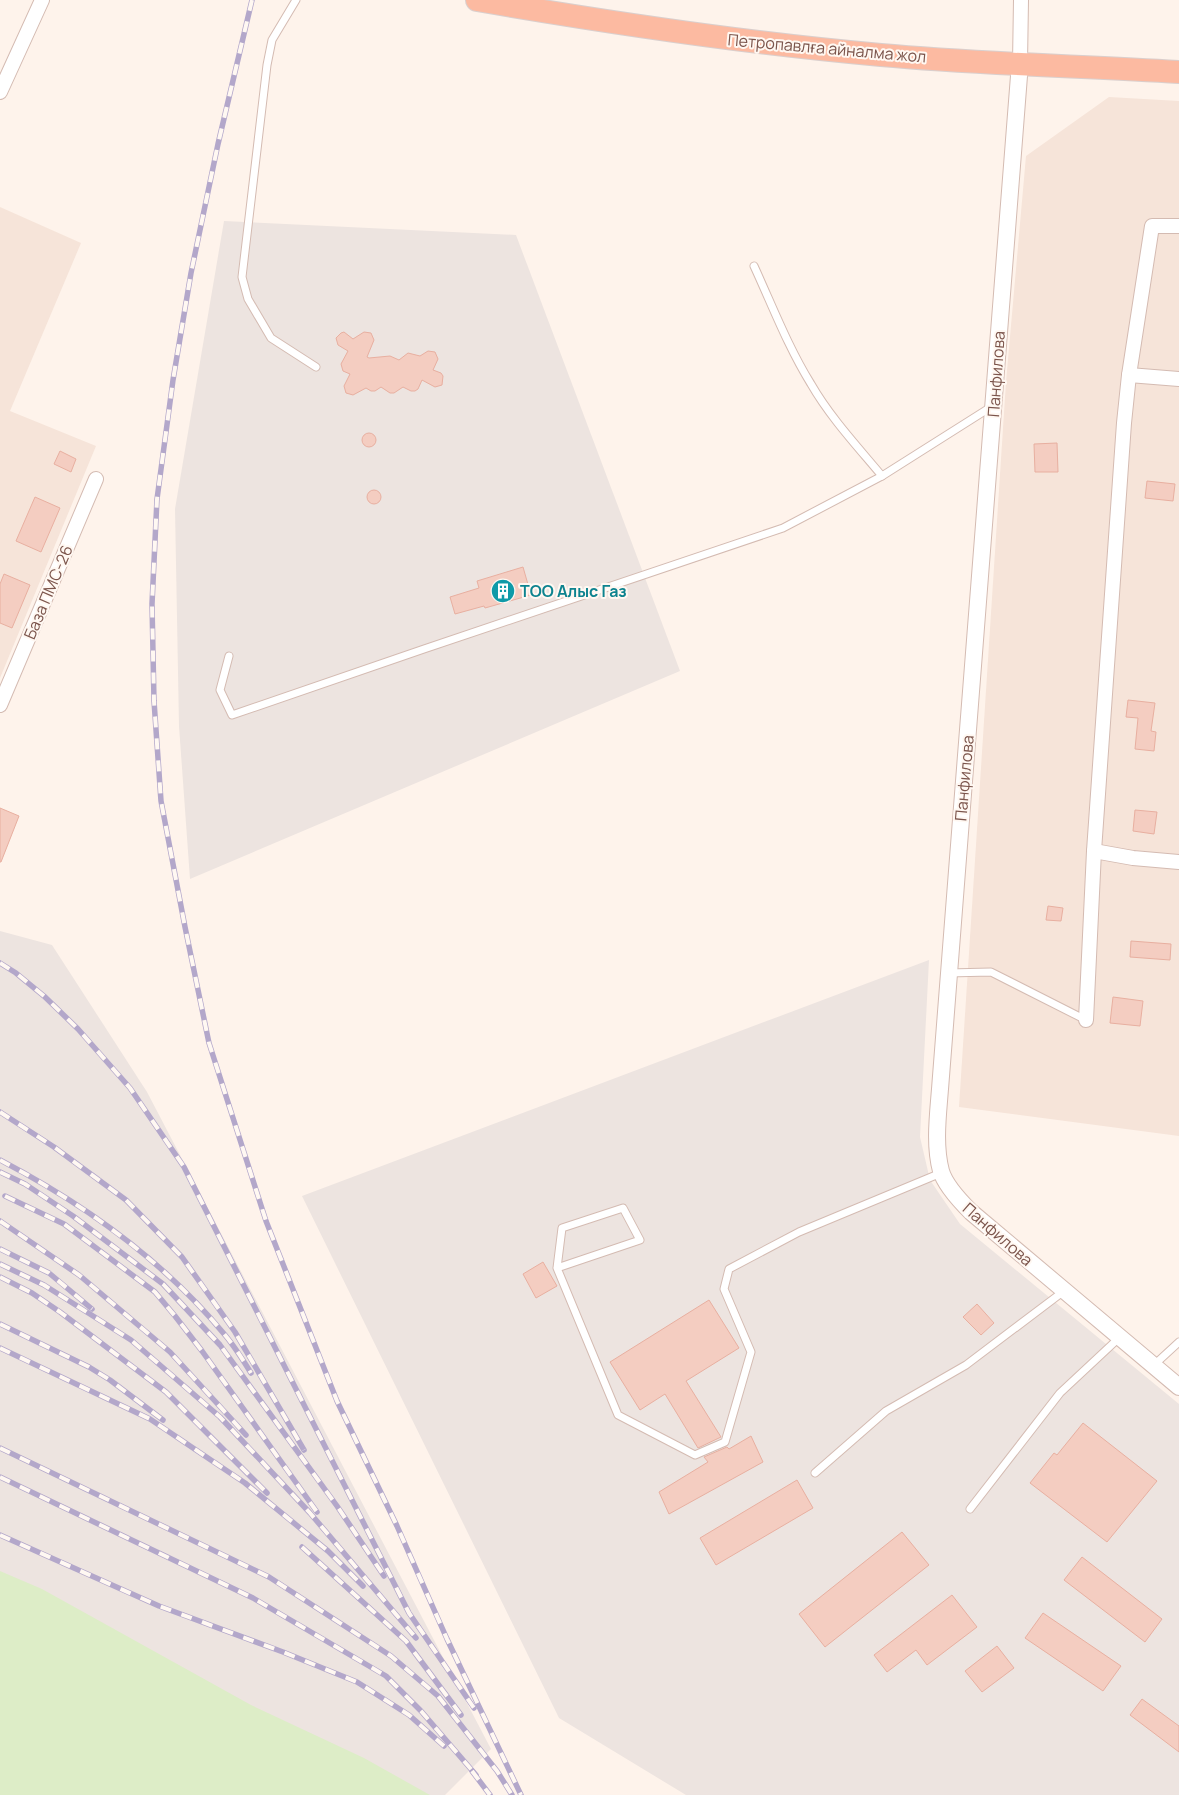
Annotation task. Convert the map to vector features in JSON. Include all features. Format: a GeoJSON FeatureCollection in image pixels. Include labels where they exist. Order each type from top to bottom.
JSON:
{"type":"FeatureCollection","features":[{"type":"Feature","properties":{"kind":"highway","name":"Петропавлға айналма жол"},"geometry":{"type":"LineString","coordinates":[[477,0],[731,40],[882,55],[1179,72]]}},
{"type":"Feature","properties":{"kind":"street"},"geometry":{"type":"LineString","coordinates":[[0,92],[42,0]]}},
{"type":"Feature","properties":{"kind":"street"},"geometry":{"type":"LineString","coordinates":[[1020,63],[1021,0]]}},
{"type":"Feature","properties":{"kind":"street","name":"Панфилова"},"geometry":{"type":"LineString","coordinates":[[1020,63],[948,973],[937,1135],[941,1173],[956,1196],[971,1212],[1179,1387]]}},
{"type":"Feature","properties":{"kind":"street"},"geometry":{"type":"LineString","coordinates":[[1086,1020],[1094,851],[1122,442],[1129,375],[1152,226],[1179,226]]}},
{"type":"Feature","properties":{"kind":"street"},"geometry":{"type":"LineString","coordinates":[[1129,375],[1179,379]]}},
{"type":"Feature","properties":{"kind":"street","name":"База ПМС-26"},"geometry":{"type":"LineString","coordinates":[[0,705],[96,479]]}},
{"type":"Feature","properties":{"kind":"street"},"geometry":{"type":"LineString","coordinates":[[1094,851],[1132,858],[1179,862]]}},
{"type":"Feature","properties":{"kind":"lane"},"geometry":{"type":"LineString","coordinates":[[296,0],[272,40],[266,64],[242,278],[248,299],[271,338],[316,367]]}},
{"type":"Feature","properties":{"kind":"lane"},"geometry":{"type":"LineString","coordinates":[[754,266],[782,329],[810,384],[832,415],[882,476]]}},
{"type":"Feature","properties":{"kind":"lane"},"geometry":{"type":"LineString","coordinates":[[229,656],[220,690],[232,715],[783,528],[882,476],[994,405]]}},
{"type":"Feature","properties":{"kind":"lane"},"geometry":{"type":"LineString","coordinates":[[948,973],[991,972],[1086,1020]]}},
{"type":"Feature","properties":{"kind":"lane"},"geometry":{"type":"LineString","coordinates":[[557,1268],[640,1240],[622,1208],[562,1228],[557,1268],[618,1415],[695,1455],[725,1442],[750,1352],[724,1289],[730,1269],[799,1232],[941,1173]]}},
{"type":"Feature","properties":{"kind":"lane"},"geometry":{"type":"LineString","coordinates":[[815,1472],[886,1411],[966,1365],[1064,1290]]}},
{"type":"Feature","properties":{"kind":"lane"},"geometry":{"type":"LineString","coordinates":[[970,1509],[1060,1394],[1120,1337]]}},
{"type":"Feature","properties":{"kind":"lane"},"geometry":{"type":"LineString","coordinates":[[1153,1365],[1179,1342]]}},
{"type":"Feature","properties":{"kind":"shaded area"},"geometry":{"type":"Polygon","coordinates":[[[1109,97],[1179,101],[1179,1136],[959,1107],[1006,382],[1026,156],[1109,97]]]}},
{"type":"Feature","properties":{"kind":"shaded area"},"geometry":{"type":"Polygon","coordinates":[[[0,207],[81,243],[10,411],[96,446],[0,678],[0,207]]]}},
{"type":"Feature","properties":{"kind":"shaded area"},"geometry":{"type":"Polygon","coordinates":[[[224,221],[516,235],[680,671],[190,879],[179,726],[175,509],[224,221]]]}},
{"type":"Feature","properties":{"kind":"shaded area"},"geometry":{"type":"Polygon","coordinates":[[[0,931],[52,945],[147,1092],[491,1749],[445,1795],[296,1795],[0,1634],[0,931]]]}},
{"type":"Feature","properties":{"kind":"shaded area"},"geometry":{"type":"Polygon","coordinates":[[[929,960],[920,1137],[930,1180],[960,1224],[1179,1404],[1179,1795],[686,1795],[559,1718],[302,1196],[929,960]]]}},
{"type":"Feature","properties":{"kind":"green space"},"geometry":{"type":"Polygon","coordinates":[[[0,1571],[42,1589],[251,1705],[364,1758],[430,1795],[0,1795],[0,1571]]]}},
{"type":"Feature","properties":{"kind":"building"},"geometry":{"type":"Polygon","coordinates":[[[344,332],[353,339],[364,332],[371,333],[374,340],[367,357],[369,358],[390,356],[399,360],[408,353],[420,356],[428,351],[435,352],[438,359],[433,370],[441,373],[443,376],[442,385],[435,387],[422,380],[415,391],[403,387],[394,393],[390,393],[381,387],[375,391],[366,388],[353,395],[346,393],[344,386],[350,374],[343,371],[341,364],[348,351],[338,345],[336,338],[344,332]]]}},
{"type":"Feature","properties":{"kind":"building"},"geometry":{"type":"Polygon","coordinates":[[[366,433],[372,433],[376,440],[372,447],[366,447],[362,443],[362,437],[366,433]]]}},
{"type":"Feature","properties":{"kind":"building"},"geometry":{"type":"Polygon","coordinates":[[[1057,443],[1058,472],[1035,472],[1034,444],[1057,443]]]}},
{"type":"Feature","properties":{"kind":"building"},"geometry":{"type":"Polygon","coordinates":[[[60,451],[76,459],[71,472],[54,464],[60,451]]]}},
{"type":"Feature","properties":{"kind":"building"},"geometry":{"type":"Polygon","coordinates":[[[1147,481],[1175,484],[1173,501],[1145,498],[1147,481]]]}},
{"type":"Feature","properties":{"kind":"building"},"geometry":{"type":"Polygon","coordinates":[[[371,490],[377,490],[381,497],[377,504],[371,504],[367,500],[367,494],[371,490]]]}},
{"type":"Feature","properties":{"kind":"building"},"geometry":{"type":"Polygon","coordinates":[[[35,497],[60,508],[41,552],[16,541],[35,497]]]}},
{"type":"Feature","properties":{"kind":"building","name":"ТОО Алыс Газ"},"geometry":{"type":"Polygon","coordinates":[[[523,567],[531,595],[455,614],[450,597],[479,588],[477,581],[523,567]]]}},
{"type":"Feature","properties":{"kind":"building"},"geometry":{"type":"Polygon","coordinates":[[[4,574],[30,585],[12,628],[0,623],[0,584],[4,574]]]}},
{"type":"Feature","properties":{"kind":"building"},"geometry":{"type":"Polygon","coordinates":[[[1128,700],[1155,703],[1151,731],[1156,732],[1154,751],[1135,749],[1138,718],[1126,717],[1128,700]]]}},
{"type":"Feature","properties":{"kind":"building"},"geometry":{"type":"Polygon","coordinates":[[[0,808],[19,816],[1,862],[0,862],[0,808]]]}},
{"type":"Feature","properties":{"kind":"building"},"geometry":{"type":"Polygon","coordinates":[[[1135,810],[1157,812],[1154,834],[1133,831],[1135,810]]]}},
{"type":"Feature","properties":{"kind":"building"},"geometry":{"type":"Polygon","coordinates":[[[1048,906],[1063,908],[1061,921],[1046,920],[1048,906]]]}},
{"type":"Feature","properties":{"kind":"building"},"geometry":{"type":"Polygon","coordinates":[[[1131,941],[1171,944],[1170,960],[1130,957],[1131,941]]]}},
{"type":"Feature","properties":{"kind":"building"},"geometry":{"type":"Polygon","coordinates":[[[1113,997],[1143,1001],[1140,1026],[1110,1023],[1113,997]]]}},
{"type":"Feature","properties":{"kind":"building"},"geometry":{"type":"Polygon","coordinates":[[[543,1262],[557,1286],[536,1298],[523,1274],[543,1262]]]}},
{"type":"Feature","properties":{"kind":"building"},"geometry":{"type":"Polygon","coordinates":[[[709,1300],[739,1348],[686,1381],[721,1437],[698,1448],[665,1394],[640,1410],[610,1362],[709,1300]]]}},
{"type":"Feature","properties":{"kind":"building"},"geometry":{"type":"Polygon","coordinates":[[[977,1304],[994,1323],[981,1335],[963,1317],[977,1304]]]}},
{"type":"Feature","properties":{"kind":"building"},"geometry":{"type":"Polygon","coordinates":[[[1083,1423],[1157,1481],[1107,1542],[1030,1483],[1054,1453],[1057,1455],[1083,1423]]]}},
{"type":"Feature","properties":{"kind":"building"},"geometry":{"type":"Polygon","coordinates":[[[751,1436],[763,1462],[669,1514],[659,1492],[708,1462],[704,1457],[727,1447],[729,1449],[751,1436]]]}},
{"type":"Feature","properties":{"kind":"building"},"geometry":{"type":"Polygon","coordinates":[[[797,1480],[813,1508],[716,1565],[700,1538],[797,1480]]]}},
{"type":"Feature","properties":{"kind":"building"},"geometry":{"type":"Polygon","coordinates":[[[902,1532],[929,1565],[825,1647],[799,1614],[902,1532]]]}},
{"type":"Feature","properties":{"kind":"building"},"geometry":{"type":"Polygon","coordinates":[[[1082,1557],[1162,1619],[1145,1642],[1064,1580],[1082,1557]]]}},
{"type":"Feature","properties":{"kind":"building"},"geometry":{"type":"Polygon","coordinates":[[[952,1595],[977,1627],[927,1665],[916,1650],[887,1672],[874,1655],[952,1595]]]}},
{"type":"Feature","properties":{"kind":"building"},"geometry":{"type":"Polygon","coordinates":[[[1043,1613],[1121,1666],[1103,1691],[1025,1638],[1043,1613]]]}},
{"type":"Feature","properties":{"kind":"building"},"geometry":{"type":"Polygon","coordinates":[[[997,1646],[1014,1668],[982,1692],[965,1671],[997,1646]]]}},
{"type":"Feature","properties":{"kind":"building"},"geometry":{"type":"Polygon","coordinates":[[[1142,1699],[1179,1726],[1179,1752],[1130,1715],[1142,1699]]]}},
{"type":"Feature","properties":{"kind":"railway"},"geometry":{"type":"LineString","coordinates":[[252,0],[218,144],[191,273],[173,380],[157,499],[152,604],[154,701],[161,801],[209,1043],[266,1221],[337,1401],[521,1795]]}},
{"type":"Feature","properties":{"kind":"railway"},"geometry":{"type":"LineString","coordinates":[[0,963],[16,973],[44,996],[78,1029],[130,1088],[184,1167],[409,1613],[474,1708]]}},
{"type":"Feature","properties":{"kind":"railway"},"geometry":{"type":"LineString","coordinates":[[0,1112],[54,1147],[126,1200],[182,1257],[235,1332],[304,1450]]}},
{"type":"Feature","properties":{"kind":"railway"},"geometry":{"type":"LineString","coordinates":[[0,1160],[92,1215],[150,1259],[202,1308],[229,1340],[251,1373]]}},
{"type":"Feature","properties":{"kind":"railway"},"geometry":{"type":"LineString","coordinates":[[0,1172],[25,1184],[73,1216],[163,1284],[220,1345],[337,1506],[384,1576]]}},
{"type":"Feature","properties":{"kind":"railway"},"geometry":{"type":"LineString","coordinates":[[5,1196],[64,1224],[155,1292],[202,1351],[317,1512]]}},
{"type":"Feature","properties":{"kind":"railway"},"geometry":{"type":"LineString","coordinates":[[0,1221],[79,1275],[170,1352],[246,1435]]}},
{"type":"Feature","properties":{"kind":"railway"},"geometry":{"type":"LineString","coordinates":[[0,1249],[49,1273],[92,1309]]}},
{"type":"Feature","properties":{"kind":"railway"},"geometry":{"type":"LineString","coordinates":[[0,1264],[44,1285],[131,1340],[220,1417],[310,1513],[416,1638]]}},
{"type":"Feature","properties":{"kind":"railway"},"geometry":{"type":"LineString","coordinates":[[0,1277],[32,1293],[60,1312],[166,1392],[267,1493]]}},
{"type":"Feature","properties":{"kind":"railway"},"geometry":{"type":"LineString","coordinates":[[0,1324],[89,1367],[110,1380],[163,1420]]}},
{"type":"Feature","properties":{"kind":"railway"},"geometry":{"type":"LineString","coordinates":[[0,1348],[150,1419],[245,1483],[328,1551],[363,1586]]}},
{"type":"Feature","properties":{"kind":"railway"},"geometry":{"type":"LineString","coordinates":[[0,1448],[269,1577],[391,1656],[438,1696],[497,1771],[512,1795]]}},
{"type":"Feature","properties":{"kind":"railway"},"geometry":{"type":"LineString","coordinates":[[0,1477],[253,1598],[386,1676],[421,1711],[476,1775]]}},
{"type":"Feature","properties":{"kind":"railway"},"geometry":{"type":"LineString","coordinates":[[0,1535],[159,1606],[357,1682],[409,1715],[444,1746]]}},
{"type":"Feature","properties":{"kind":"railway"},"geometry":{"type":"LineString","coordinates":[[302,1547],[406,1641],[461,1715]]}},
{"type":"Feature","properties":{"kind":"railway"},"geometry":{"type":"LineString","coordinates":[[472,1771],[490,1795]]}},
{"type":"Feature","properties":{"kind":"place","name":"ТОО Алыс Газ"},"geometry":{"type":"Point","coordinates":[503,591]}}]}
